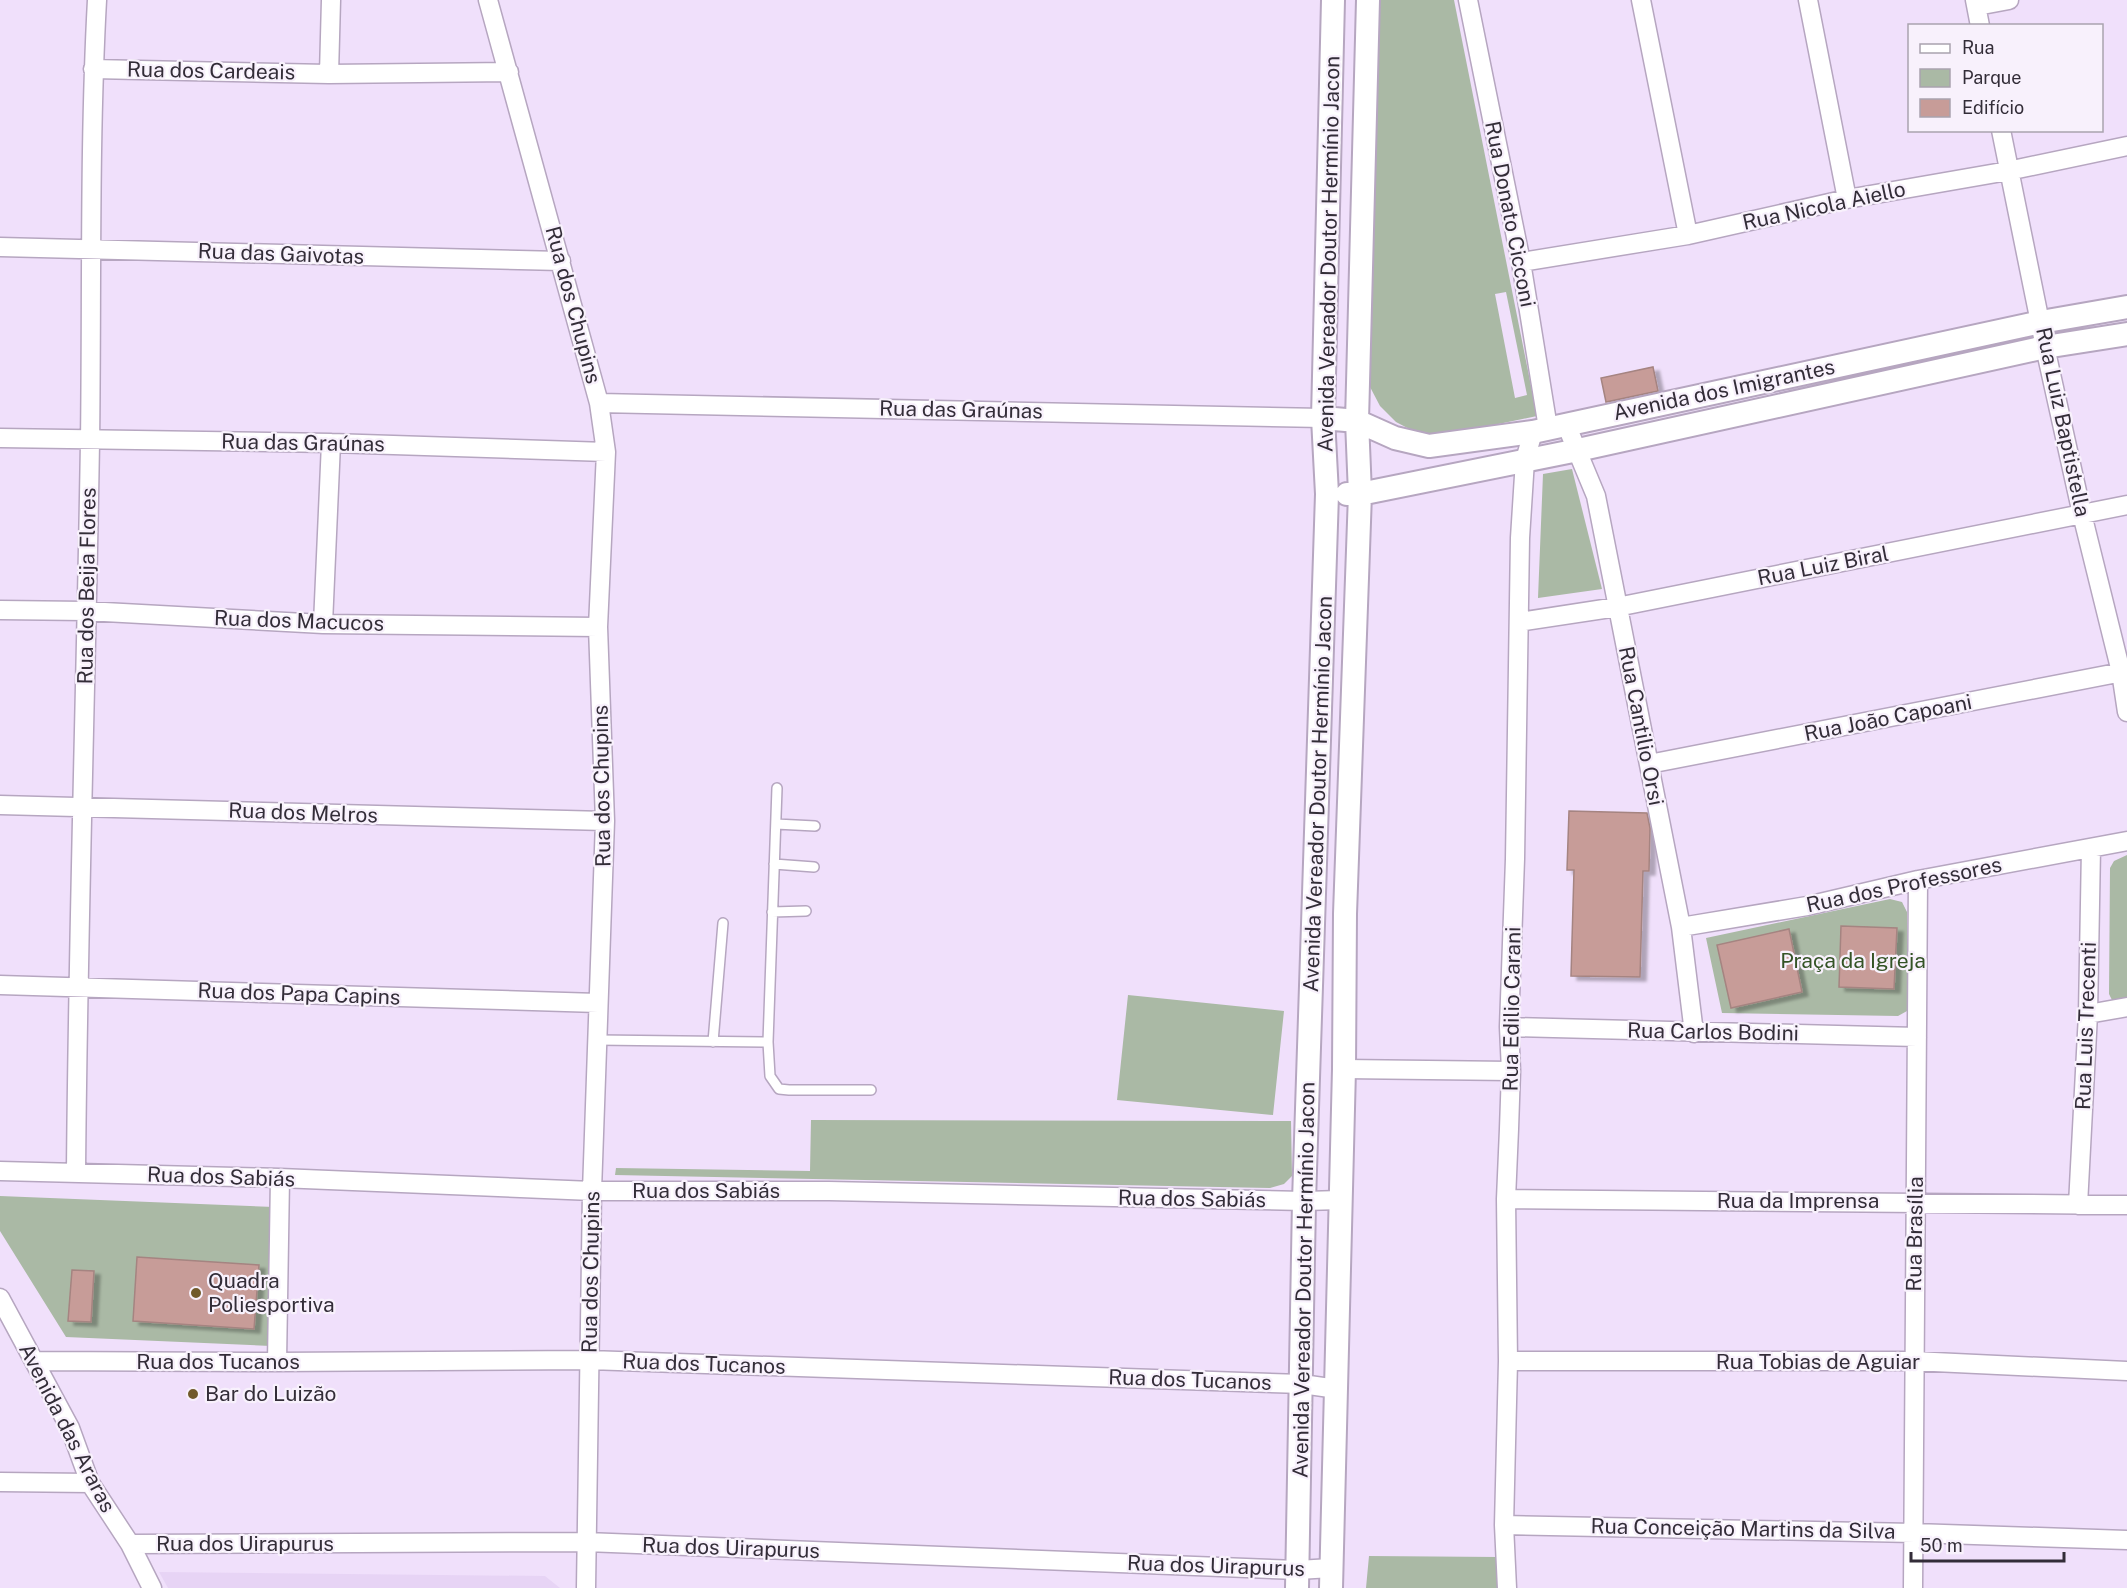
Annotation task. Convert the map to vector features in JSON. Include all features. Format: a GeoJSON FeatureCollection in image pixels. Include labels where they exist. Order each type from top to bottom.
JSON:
{"type":"FeatureCollection","features":[{"type":"Feature","properties":{"kind":"street","name":"Rua dos Beija Flores"},"geometry":{"type":"LineString","coordinates":[[76,1172],[77,987],[90,440],[93,69],[97,0]]}},
{"type":"Feature","properties":{"kind":"street"},"geometry":{"type":"LineString","coordinates":[[329,74],[331,0]]}},
{"type":"Feature","properties":{"kind":"street","name":"Rua dos Chupins"},"geometry":{"type":"LineString","coordinates":[[488,0],[599,403],[606,452],[598,627],[605,821],[591,1191],[586,1588]]}},
{"type":"Feature","properties":{"kind":"street","name":"Avenida Vereador Doutor Hermínio Jacon"},"geometry":{"type":"LineString","coordinates":[[1298,1579],[1304,1201],[1328,494],[1323,418],[1333,0]]}},
{"type":"Feature","properties":{"kind":"street","name":"Avenida Vereador Doutor Hermínio Jacon"},"geometry":{"type":"LineString","coordinates":[[1331,1578],[1337,1389],[1346,902],[1360,494],[1356,421],[1368,0]]}},
{"type":"Feature","properties":{"kind":"street","name":"Rua Donato Cicconi"},"geometry":{"type":"LineString","coordinates":[[1468,0],[1521,262],[1549,428]]}},
{"type":"Feature","properties":{"kind":"street"},"geometry":{"type":"LineString","coordinates":[[1641,0],[1688,235]]}},
{"type":"Feature","properties":{"kind":"street"},"geometry":{"type":"LineString","coordinates":[[1808,0],[1847,199]]}},
{"type":"Feature","properties":{"kind":"street"},"geometry":{"type":"LineString","coordinates":[[1980,24],[1976,3],[2008,0]]}},
{"type":"Feature","properties":{"kind":"street","name":"Rua dos Cardeais"},"geometry":{"type":"LineString","coordinates":[[93,69],[329,74],[509,72]]}},
{"type":"Feature","properties":{"kind":"street","name":"Rua Luiz Baptistella"},"geometry":{"type":"LineString","coordinates":[[2001,132],[2082,514],[2124,672],[2127,712]]}},
{"type":"Feature","properties":{"kind":"street","name":"Rua Nicola Aiello"},"geometry":{"type":"LineString","coordinates":[[1521,262],[1688,235],[1847,199],[2008,171],[2127,146]]}},
{"type":"Feature","properties":{"kind":"street","name":"Rua das Gaivotas"},"geometry":{"type":"LineString","coordinates":[[0,247],[561,261]]}},
{"type":"Feature","properties":{"kind":"street","name":"Avenida dos Imigrantes"},"geometry":{"type":"LineString","coordinates":[[1323,418],[1356,421],[1395,438],[1429,446],[1549,428],[2041,322],[2127,308]]}},
{"type":"Feature","properties":{"kind":"street","name":"Avenida dos Imigrantes"},"geometry":{"type":"LineString","coordinates":[[1328,494],[1360,494],[1578,450],[2045,347],[2127,334]]}},
{"type":"Feature","properties":{"kind":"street","name":"Rua das Graúnas"},"geometry":{"type":"LineString","coordinates":[[599,403],[1323,418]]}},
{"type":"Feature","properties":{"kind":"street","name":"Rua Cantilio Orsi"},"geometry":{"type":"LineString","coordinates":[[1549,428],[1578,450],[1596,496],[1681,927],[1694,1033]]}},
{"type":"Feature","properties":{"kind":"street","name":"Rua Edilio Carani"},"geometry":{"type":"LineString","coordinates":[[1507,1588],[1504,1525],[1508,1361],[1506,1199],[1511,1071],[1509,1027],[1515,859],[1520,538],[1525,460],[1549,428]]}},
{"type":"Feature","properties":{"kind":"street","name":"Rua das Graúnas"},"geometry":{"type":"LineString","coordinates":[[0,438],[332,443],[606,452]]}},
{"type":"Feature","properties":{"kind":"street"},"geometry":{"type":"LineString","coordinates":[[323,624],[332,443]]}},
{"type":"Feature","properties":{"kind":"street","name":"Rua Luiz Biral"},"geometry":{"type":"LineString","coordinates":[[1519,622],[1617,608],[2127,505]]}},
{"type":"Feature","properties":{"kind":"street","name":"Rua dos Macucos"},"geometry":{"type":"LineString","coordinates":[[0,610],[86,611],[323,624],[598,627]]}},
{"type":"Feature","properties":{"kind":"street","name":"Rua João Capoani"},"geometry":{"type":"LineString","coordinates":[[1649,764],[2124,672]]}},
{"type":"Feature","properties":{"kind":"street","name":"Rua dos Melros"},"geometry":{"type":"LineString","coordinates":[[0,805],[605,821]]}},
{"type":"Feature","properties":{"kind":"street","name":"Rua dos Professores"},"geometry":{"type":"LineString","coordinates":[[1681,927],[1807,906],[1918,880],[2127,841]]}},
{"type":"Feature","properties":{"kind":"street","name":"Rua Luis Trecenti"},"geometry":{"type":"LineString","coordinates":[[2078,1205],[2088,1014],[2091,848]]}},
{"type":"Feature","properties":{"kind":"street","name":"Rua Brasília"},"geometry":{"type":"LineString","coordinates":[[1913,1588],[1918,880]]}},
{"type":"Feature","properties":{"kind":"street","name":"Rua dos Papa Capins"},"geometry":{"type":"LineString","coordinates":[[0,985],[598,1003]]}},
{"type":"Feature","properties":{"kind":"street"},"geometry":{"type":"LineString","coordinates":[[2088,1014],[2127,1007]]}},
{"type":"Feature","properties":{"kind":"street","name":"Rua Carlos Bodini"},"geometry":{"type":"LineString","coordinates":[[1509,1027],[1917,1037]]}},
{"type":"Feature","properties":{"kind":"street"},"geometry":{"type":"LineString","coordinates":[[1344,1070],[1511,1071]]}},
{"type":"Feature","properties":{"kind":"street","name":"Rua dos Sabiás"},"geometry":{"type":"LineString","coordinates":[[0,1171],[280,1178],[591,1191],[829,1191],[1341,1200]]}},
{"type":"Feature","properties":{"kind":"street"},"geometry":{"type":"LineString","coordinates":[[277,1362],[280,1178]]}},
{"type":"Feature","properties":{"kind":"street","name":"Rua da Imprensa"},"geometry":{"type":"LineString","coordinates":[[1506,1199],[1916,1201],[2127,1205]]}},
{"type":"Feature","properties":{"kind":"street","name":"Avenida das Araras"},"geometry":{"type":"LineString","coordinates":[[0,1298],[70,1428],[90,1483],[129,1544],[152,1588]]}},
{"type":"Feature","properties":{"kind":"street","name":"Rua dos Tucanos"},"geometry":{"type":"LineString","coordinates":[[34,1361],[589,1360],[1302,1384],[1337,1389]]}},
{"type":"Feature","properties":{"kind":"street","name":"Rua Tobias de Aguiar"},"geometry":{"type":"LineString","coordinates":[[1508,1361],[1913,1361],[2127,1371]]}},
{"type":"Feature","properties":{"kind":"street"},"geometry":{"type":"LineString","coordinates":[[0,1482],[90,1483]]}},
{"type":"Feature","properties":{"kind":"street","name":"Rua Conceição Martins da Silva"},"geometry":{"type":"LineString","coordinates":[[1504,1525],[1914,1533],[2127,1540]]}},
{"type":"Feature","properties":{"kind":"street","name":"Rua dos Uirapurus"},"geometry":{"type":"LineString","coordinates":[[129,1544],[586,1542],[1298,1579],[1331,1578]]}},
{"type":"Feature","properties":{"kind":"lane"},"geometry":{"type":"LineString","coordinates":[[777,788],[768,1042],[770,1076],[779,1089],[872,1090]]}},
{"type":"Feature","properties":{"kind":"lane"},"geometry":{"type":"LineString","coordinates":[[776,824],[816,826]]}},
{"type":"Feature","properties":{"kind":"lane"},"geometry":{"type":"LineString","coordinates":[[774,864],[814,867]]}},
{"type":"Feature","properties":{"kind":"lane"},"geometry":{"type":"LineString","coordinates":[[772,912],[806,911]]}},
{"type":"Feature","properties":{"kind":"lane"},"geometry":{"type":"LineString","coordinates":[[713,1042],[723,923]]}},
{"type":"Feature","properties":{"kind":"lane"},"geometry":{"type":"LineString","coordinates":[[597,1040],[768,1042]]}},
{"type":"Feature","properties":{"kind":"shaded area"},"geometry":{"type":"Polygon","coordinates":[[[159,1572],[545,1576],[560,1588],[168,1588],[159,1572]]]}},
{"type":"Feature","properties":{"kind":"green space"},"geometry":{"type":"Polygon","coordinates":[[[1376,0],[1454,0],[1537,416],[1441,436],[1417,433],[1396,422],[1380,406],[1369,385],[1376,0]],[[1506,292],[1495,294],[1515,398],[1527,395],[1506,292]]]}},
{"type":"Feature","properties":{"kind":"green space"},"geometry":{"type":"Polygon","coordinates":[[[1572,469],[1602,589],[1538,598],[1543,474],[1572,469]]]}},
{"type":"Feature","properties":{"kind":"green space"},"geometry":{"type":"Polygon","coordinates":[[[2127,855],[2127,1000],[2112,1000],[2109,994],[2110,868],[2114,861],[2127,855]]]}},
{"type":"Feature","properties":{"kind":"green space","name":"Praça da Igreja"},"geometry":{"type":"Polygon","coordinates":[[[1890,899],[1902,902],[1907,912],[1907,1011],[1898,1016],[1722,1013],[1706,938],[1890,899]]]}},
{"type":"Feature","properties":{"kind":"green space"},"geometry":{"type":"Polygon","coordinates":[[[1128,995],[1284,1011],[1273,1115],[1117,1100],[1128,995]]]}},
{"type":"Feature","properties":{"kind":"green space"},"geometry":{"type":"Polygon","coordinates":[[[811,1120],[1291,1121],[1292,1176],[1284,1184],[1270,1188],[615,1175],[616,1168],[810,1171],[811,1120]]]}},
{"type":"Feature","properties":{"kind":"green space"},"geometry":{"type":"Polygon","coordinates":[[[0,1196],[274,1207],[271,1346],[66,1337],[0,1231],[0,1196]]]}},
{"type":"Feature","properties":{"kind":"green space"},"geometry":{"type":"Polygon","coordinates":[[[1369,1556],[1499,1557],[1500,1588],[1366,1588],[1369,1556]]]}},
{"type":"Feature","properties":{"kind":"building"},"geometry":{"type":"Polygon","coordinates":[[[1653,367],[1658,391],[1606,402],[1601,378],[1653,367]]]}},
{"type":"Feature","properties":{"kind":"building"},"geometry":{"type":"Polygon","coordinates":[[[1569,811],[1647,813],[1650,828],[1649,871],[1643,871],[1640,977],[1571,976],[1574,870],[1567,870],[1569,811]]]}},
{"type":"Feature","properties":{"kind":"building"},"geometry":{"type":"Polygon","coordinates":[[[1841,926],[1897,928],[1894,989],[1839,987],[1841,926]]]}},
{"type":"Feature","properties":{"kind":"building"},"geometry":{"type":"Polygon","coordinates":[[[1789,929],[1802,992],[1731,1008],[1717,945],[1789,929]]]}},
{"type":"Feature","properties":{"kind":"building","name":"Quadra Poliesportiva"},"geometry":{"type":"Polygon","coordinates":[[[137,1257],[259,1265],[254,1329],[133,1321],[137,1257]]]}},
{"type":"Feature","properties":{"kind":"building"},"geometry":{"type":"Polygon","coordinates":[[[72,1270],[94,1271],[91,1322],[68,1321],[72,1270]]]}},
{"type":"Feature","properties":{"kind":"place","name":"Quadra Poliesportiva"},"geometry":{"type":"Point","coordinates":[196,1293]}},
{"type":"Feature","properties":{"kind":"place","name":"Bar do Luizão"},"geometry":{"type":"Point","coordinates":[193,1394]}}]}
